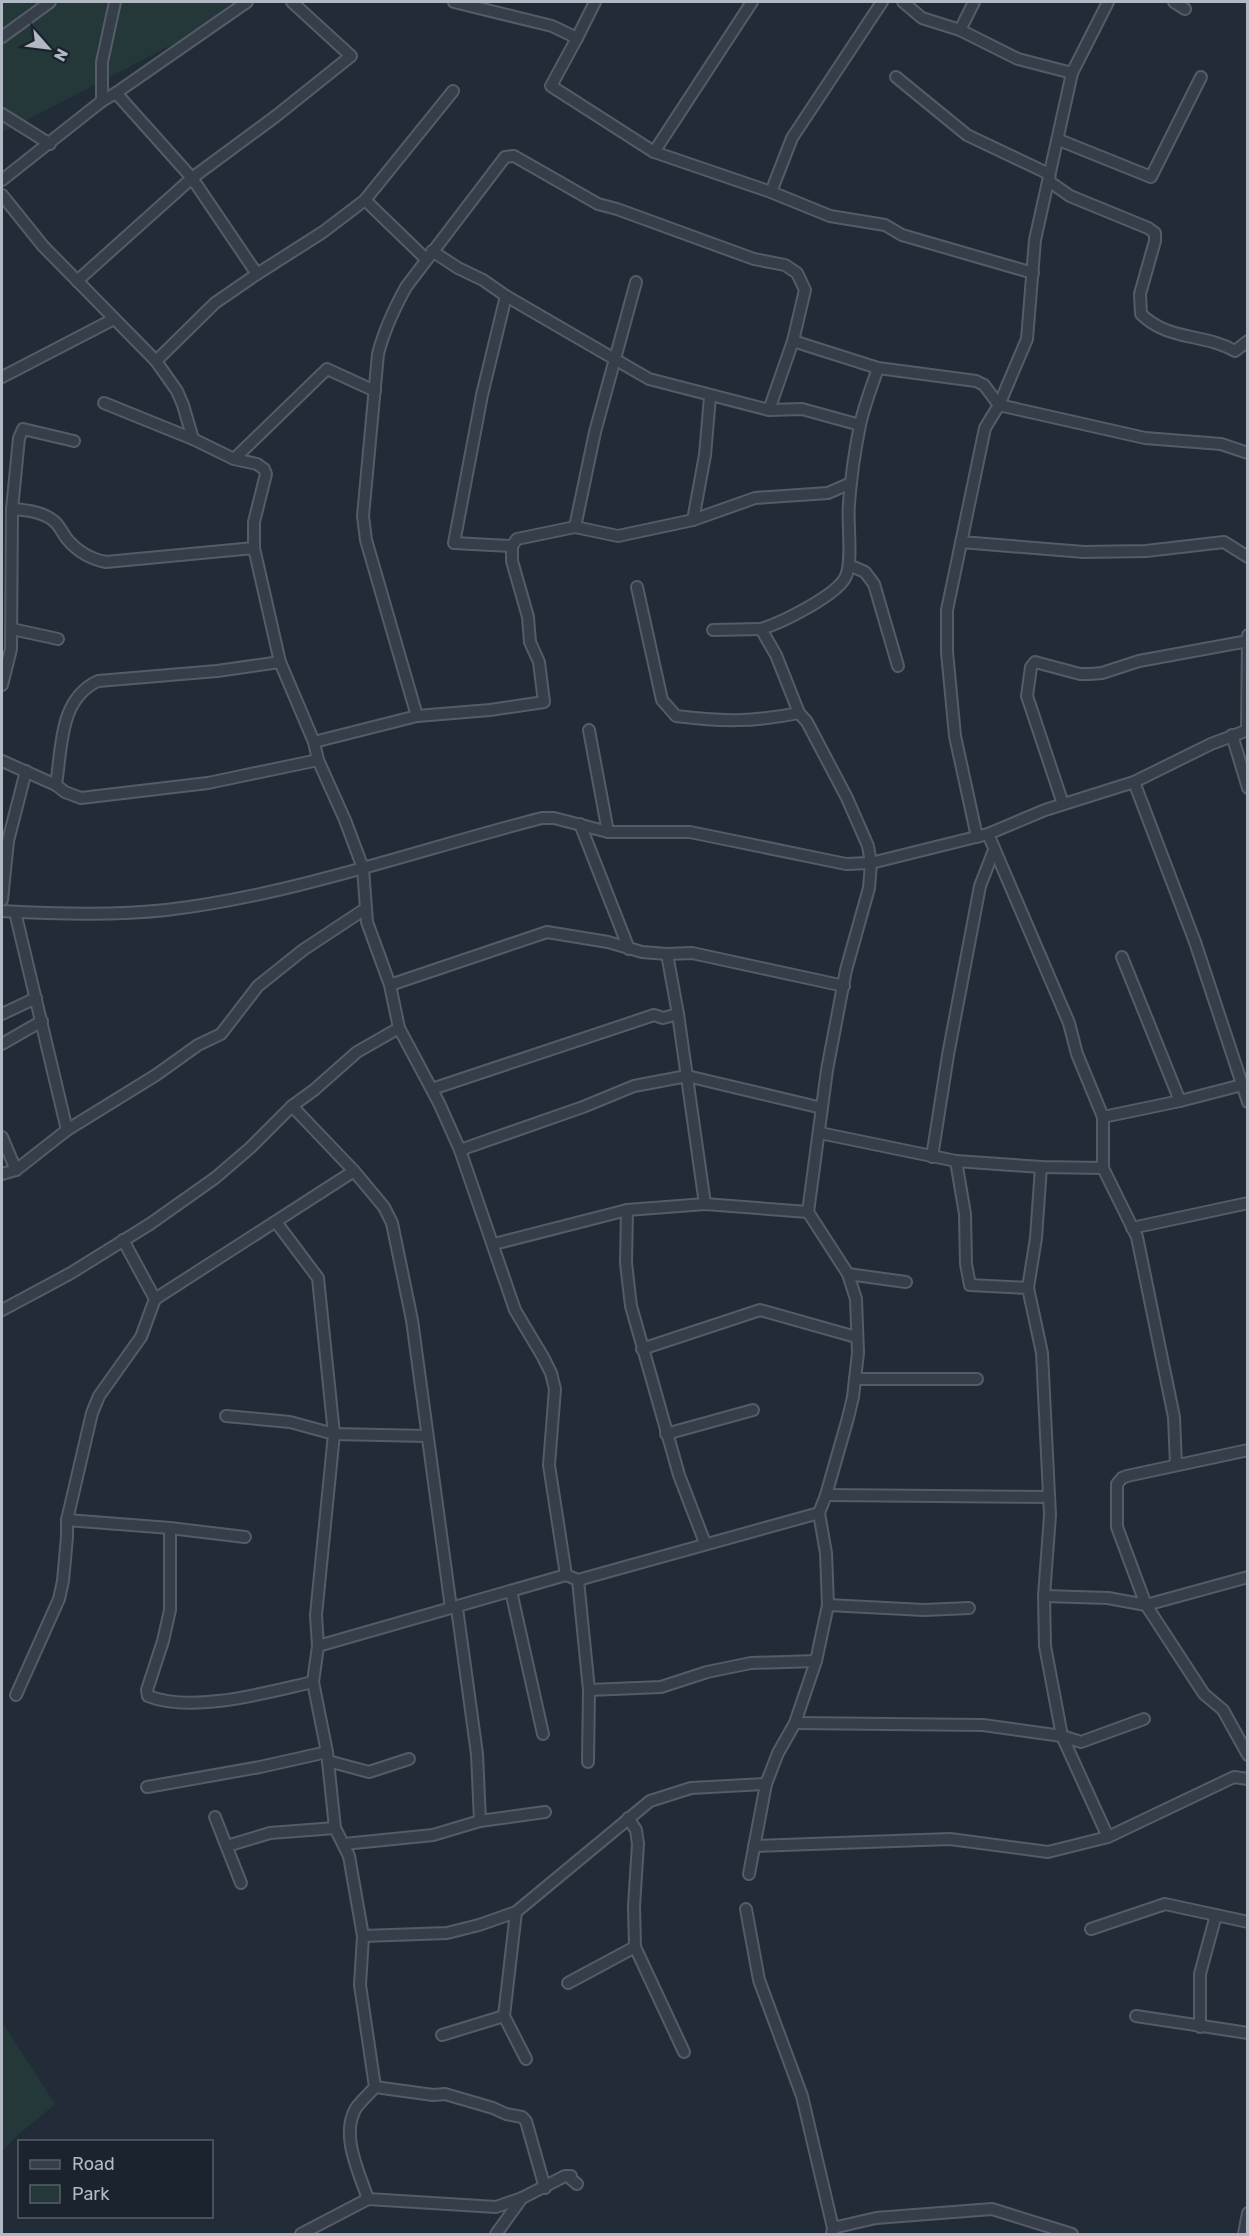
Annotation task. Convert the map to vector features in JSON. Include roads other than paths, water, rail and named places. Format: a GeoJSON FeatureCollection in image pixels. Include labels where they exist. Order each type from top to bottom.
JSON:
{"type":"FeatureCollection","features":[{"type":"Feature","properties":{"kind":"street"},"geometry":{"type":"LineString","coordinates":[[2,37],[50,2]]}},
{"type":"Feature","properties":{"kind":"street"},"geometry":{"type":"LineString","coordinates":[[102,101],[102,62],[115,2]]}},
{"type":"Feature","properties":{"kind":"street"},"geometry":{"type":"LineString","coordinates":[[2,180],[102,101],[247,2]]}},
{"type":"Feature","properties":{"kind":"street"},"geometry":{"type":"LineString","coordinates":[[77,281],[192,177],[276,116],[351,56],[292,2]]}},
{"type":"Feature","properties":{"kind":"street"},"geometry":{"type":"LineString","coordinates":[[454,2],[552,26],[577,38]]}},
{"type":"Feature","properties":{"kind":"street"},"geometry":{"type":"LineString","coordinates":[[595,2],[551,86],[654,152],[771,192],[830,216],[885,225],[902,235],[1033,273]]}},
{"type":"Feature","properties":{"kind":"street"},"geometry":{"type":"LineString","coordinates":[[654,152],[752,2]]}},
{"type":"Feature","properties":{"kind":"street"},"geometry":{"type":"LineString","coordinates":[[771,192],[792,138],[882,2]]}},
{"type":"Feature","properties":{"kind":"street"},"geometry":{"type":"LineString","coordinates":[[903,2],[922,18],[960,30],[1018,59],[1072,73]]}},
{"type":"Feature","properties":{"kind":"street"},"geometry":{"type":"LineString","coordinates":[[960,30],[974,2]]}},
{"type":"Feature","properties":{"kind":"street"},"geometry":{"type":"LineString","coordinates":[[1108,2],[1072,73],[1059,140],[1035,240],[1027,339],[999,405],[985,428],[947,610],[946,652],[955,736],[983,836],[994,849],[1069,1023],[1077,1054],[1103,1117],[1102,1168],[1137,1237],[1174,1417],[1176,1465]]}},
{"type":"Feature","properties":{"kind":"street"},"geometry":{"type":"LineString","coordinates":[[1174,2],[1185,9]]}},
{"type":"Feature","properties":{"kind":"street"},"geometry":{"type":"LineString","coordinates":[[896,77],[968,135],[1049,174]]}},
{"type":"Feature","properties":{"kind":"street"},"geometry":{"type":"LineString","coordinates":[[1059,140],[1151,177],[1201,77]]}},
{"type":"Feature","properties":{"kind":"street"},"geometry":{"type":"LineString","coordinates":[[156,361],[216,303],[322,232],[365,200],[453,91]]}},
{"type":"Feature","properties":{"kind":"street"},"geometry":{"type":"LineString","coordinates":[[116,93],[192,177],[257,274]]}},
{"type":"Feature","properties":{"kind":"street"},"geometry":{"type":"LineString","coordinates":[[2,114],[50,144]]}},
{"type":"Feature","properties":{"kind":"street"},"geometry":{"type":"LineString","coordinates":[[417,716],[366,540],[363,516],[382,336],[406,287],[505,157],[514,156],[598,204],[753,259],[785,265],[797,273],[805,290],[793,341],[769,410]]}},
{"type":"Feature","properties":{"kind":"street"},"geometry":{"type":"LineString","coordinates":[[1049,174],[1050,182],[1070,196],[1155,233],[1155,241],[1140,294],[1141,314],[1152,325],[1175,333],[1224,344],[1235,351],[1248,342]]}},
{"type":"Feature","properties":{"kind":"street"},"geometry":{"type":"LineString","coordinates":[[2,195],[43,246],[156,361],[177,391],[193,439]]}},
{"type":"Feature","properties":{"kind":"street"},"geometry":{"type":"LineString","coordinates":[[365,200],[429,255],[507,296],[649,379],[710,397],[730,399],[769,410],[801,409],[860,425]]}},
{"type":"Feature","properties":{"kind":"street"},"geometry":{"type":"LineString","coordinates":[[575,527],[595,432],[636,282]]}},
{"type":"Feature","properties":{"kind":"street"},"geometry":{"type":"LineString","coordinates":[[507,296],[482,395],[454,543],[512,546]]}},
{"type":"Feature","properties":{"kind":"street"},"geometry":{"type":"LineString","coordinates":[[2,377],[114,319]]}},
{"type":"Feature","properties":{"kind":"street"},"geometry":{"type":"LineString","coordinates":[[793,341],[878,368],[976,381],[984,385],[999,405],[1145,438],[1221,444],[1248,453]]}},
{"type":"Feature","properties":{"kind":"street"},"geometry":{"type":"LineString","coordinates":[[712,630],[761,629],[776,625],[830,593],[846,578],[849,565],[848,517],[851,483],[860,425],[878,368]]}},
{"type":"Feature","properties":{"kind":"street"},"geometry":{"type":"LineString","coordinates":[[234,459],[327,369],[375,391]]}},
{"type":"Feature","properties":{"kind":"street"},"geometry":{"type":"LineString","coordinates":[[693,520],[705,455],[710,397]]}},
{"type":"Feature","properties":{"kind":"street"},"geometry":{"type":"LineString","coordinates":[[104,403],[193,439],[234,459],[257,464],[264,469],[266,474],[254,522],[254,548],[280,662],[363,868],[367,922],[390,985],[399,1028],[432,1089],[460,1150],[494,1244],[514,1310],[543,1357],[555,1389],[549,1465],[566,1575]]}},
{"type":"Feature","properties":{"kind":"street"},"geometry":{"type":"LineString","coordinates":[[2,685],[10,659],[12,509],[19,438],[23,429],[74,441]]}},
{"type":"Feature","properties":{"kind":"street"},"geometry":{"type":"LineString","coordinates":[[314,742],[417,716],[490,710],[544,702],[539,663],[530,642],[528,617],[513,561],[512,546],[517,539],[575,527],[618,536],[693,520],[755,498],[828,493],[851,483]]}},
{"type":"Feature","properties":{"kind":"street"},"geometry":{"type":"LineString","coordinates":[[12,509],[38,513],[56,523],[78,550],[91,559],[106,562],[254,548]]}},
{"type":"Feature","properties":{"kind":"street"},"geometry":{"type":"LineString","coordinates":[[961,542],[1084,552],[1146,551],[1224,542],[1248,557]]}},
{"type":"Feature","properties":{"kind":"street"},"geometry":{"type":"LineString","coordinates":[[849,565],[866,572],[874,584],[898,666]]}},
{"type":"Feature","properties":{"kind":"street"},"geometry":{"type":"LineString","coordinates":[[637,586],[662,700],[676,716],[714,721],[759,720],[799,713]]}},
{"type":"Feature","properties":{"kind":"street"},"geometry":{"type":"LineString","coordinates":[[12,629],[58,639]]}},
{"type":"Feature","properties":{"kind":"street"},"geometry":{"type":"LineString","coordinates":[[749,1874],[766,1785],[778,1753],[795,1723],[816,1661],[828,1605],[826,1553],[819,1513],[848,1419],[855,1379],[858,1353],[856,1299],[848,1274],[808,1212],[827,1070],[846,970],[869,888],[871,863],[868,846],[847,798],[807,722],[799,713],[776,655],[761,629]]}},
{"type":"Feature","properties":{"kind":"street"},"geometry":{"type":"LineString","coordinates":[[2,911],[97,913],[165,910],[249,897],[542,818],[554,818],[608,832],[690,832],[846,864],[871,863],[983,836],[1063,804],[1134,782],[1247,730],[1247,639],[1138,661],[1102,673],[1080,674],[1035,662],[1030,667],[1028,696],[1063,804]]}},
{"type":"Feature","properties":{"kind":"street"},"geometry":{"type":"LineString","coordinates":[[56,786],[67,712],[86,686],[98,681],[217,671],[280,662]]}},
{"type":"Feature","properties":{"kind":"street"},"geometry":{"type":"LineString","coordinates":[[589,730],[608,832]]}},
{"type":"Feature","properties":{"kind":"street"},"geometry":{"type":"LineString","coordinates":[[1232,735],[1248,788]]}},
{"type":"Feature","properties":{"kind":"street"},"geometry":{"type":"LineString","coordinates":[[2,761],[81,798],[208,783],[318,760]]}},
{"type":"Feature","properties":{"kind":"street"},"geometry":{"type":"LineString","coordinates":[[2,900],[8,841],[26,771]]}},
{"type":"Feature","properties":{"kind":"street"},"geometry":{"type":"LineString","coordinates":[[1134,782],[1196,942],[1248,1102]]}},
{"type":"Feature","properties":{"kind":"street"},"geometry":{"type":"LineString","coordinates":[[580,824],[629,949]]}},
{"type":"Feature","properties":{"kind":"street"},"geometry":{"type":"LineString","coordinates":[[932,1157],[948,1055],[980,886],[994,849]]}},
{"type":"Feature","properties":{"kind":"street"},"geometry":{"type":"LineString","coordinates":[[2,1174],[16,1170],[67,1130],[156,1076],[198,1045],[221,1034],[258,986],[303,950],[365,909]]}},
{"type":"Feature","properties":{"kind":"street"},"geometry":{"type":"LineString","coordinates":[[15,912],[67,1130]]}},
{"type":"Feature","properties":{"kind":"street"},"geometry":{"type":"LineString","coordinates":[[390,985],[547,932],[608,942],[629,949],[667,954],[692,953],[844,986]]}},
{"type":"Feature","properties":{"kind":"street"},"geometry":{"type":"LineString","coordinates":[[667,954],[678,1014],[705,1204]]}},
{"type":"Feature","properties":{"kind":"street"},"geometry":{"type":"LineString","coordinates":[[1122,957],[1179,1101]]}},
{"type":"Feature","properties":{"kind":"street"},"geometry":{"type":"LineString","coordinates":[[2,1014],[36,998]]}},
{"type":"Feature","properties":{"kind":"street"},"geometry":{"type":"LineString","coordinates":[[432,1089],[654,1015],[658,1018],[678,1014]]}},
{"type":"Feature","properties":{"kind":"street"},"geometry":{"type":"LineString","coordinates":[[2,1044],[42,1021]]}},
{"type":"Feature","properties":{"kind":"street"},"geometry":{"type":"LineString","coordinates":[[2,1310],[71,1273],[215,1178],[250,1149],[292,1106],[357,1052],[399,1028]]}},
{"type":"Feature","properties":{"kind":"street"},"geometry":{"type":"LineString","coordinates":[[460,1150],[583,1107],[634,1086],[687,1076],[822,1108]]}},
{"type":"Feature","properties":{"kind":"street"},"geometry":{"type":"LineString","coordinates":[[1103,1117],[1242,1085]]}},
{"type":"Feature","properties":{"kind":"street"},"geometry":{"type":"LineString","coordinates":[[292,1106],[354,1171],[384,1207],[396,1237],[412,1320],[427,1436],[477,1754],[480,1821]]}},
{"type":"Feature","properties":{"kind":"street"},"geometry":{"type":"LineString","coordinates":[[820,1132],[956,1161],[1041,1167],[1102,1168]]}},
{"type":"Feature","properties":{"kind":"street"},"geometry":{"type":"LineString","coordinates":[[2,1137],[16,1170]]}},
{"type":"Feature","properties":{"kind":"street"},"geometry":{"type":"LineString","coordinates":[[956,1161],[965,1214],[966,1264],[970,1285],[1028,1288]]}},
{"type":"Feature","properties":{"kind":"street"},"geometry":{"type":"LineString","coordinates":[[1041,1167],[1036,1238],[1028,1288],[1042,1353],[1050,1515],[1044,1596],[1045,1646],[1062,1736],[1108,1837]]}},
{"type":"Feature","properties":{"kind":"street"},"geometry":{"type":"LineString","coordinates":[[16,1695],[59,1599],[63,1581],[67,1520],[92,1413],[99,1396],[141,1337],[155,1299],[354,1171]]}},
{"type":"Feature","properties":{"kind":"street"},"geometry":{"type":"LineString","coordinates":[[1132,1228],[1248,1203]]}},
{"type":"Feature","properties":{"kind":"street"},"geometry":{"type":"LineString","coordinates":[[494,1244],[627,1210],[705,1204],[808,1212]]}},
{"type":"Feature","properties":{"kind":"street"},"geometry":{"type":"LineString","coordinates":[[627,1210],[627,1286],[666,1434],[705,1543]]}},
{"type":"Feature","properties":{"kind":"street"},"geometry":{"type":"LineString","coordinates":[[276,1222],[318,1278],[334,1434],[316,1615],[318,1646],[314,1682],[327,1757],[335,1828],[349,1856],[363,1936],[360,1985],[375,2087]]}},
{"type":"Feature","properties":{"kind":"street"},"geometry":{"type":"LineString","coordinates":[[123,1240],[155,1299]]}},
{"type":"Feature","properties":{"kind":"street"},"geometry":{"type":"LineString","coordinates":[[848,1274],[906,1282]]}},
{"type":"Feature","properties":{"kind":"street"},"geometry":{"type":"LineString","coordinates":[[642,1349],[760,1310],[856,1337]]}},
{"type":"Feature","properties":{"kind":"street"},"geometry":{"type":"LineString","coordinates":[[855,1379],[977,1379]]}},
{"type":"Feature","properties":{"kind":"street"},"geometry":{"type":"LineString","coordinates":[[666,1434],[753,1410]]}},
{"type":"Feature","properties":{"kind":"street"},"geometry":{"type":"LineString","coordinates":[[226,1416],[290,1422],[334,1434],[427,1436]]}},
{"type":"Feature","properties":{"kind":"street"},"geometry":{"type":"LineString","coordinates":[[1248,1450],[1127,1476],[1117,1484],[1117,1527],[1146,1605],[1204,1694],[1223,1710],[1248,1755]]}},
{"type":"Feature","properties":{"kind":"street"},"geometry":{"type":"LineString","coordinates":[[826,1496],[1049,1497]]}},
{"type":"Feature","properties":{"kind":"street"},"geometry":{"type":"LineString","coordinates":[[318,1646],[566,1575],[578,1580],[819,1513]]}},
{"type":"Feature","properties":{"kind":"street"},"geometry":{"type":"LineString","coordinates":[[67,1520],[245,1536]]}},
{"type":"Feature","properties":{"kind":"street"},"geometry":{"type":"LineString","coordinates":[[170,1528],[170,1610],[163,1641],[147,1690],[148,1696],[178,1703],[240,1698],[314,1682]]}},
{"type":"Feature","properties":{"kind":"street"},"geometry":{"type":"LineString","coordinates":[[1044,1596],[1108,1598],[1146,1605],[1248,1577]]}},
{"type":"Feature","properties":{"kind":"street"},"geometry":{"type":"LineString","coordinates":[[578,1580],[590,1690],[588,1762]]}},
{"type":"Feature","properties":{"kind":"street"},"geometry":{"type":"LineString","coordinates":[[511,1591],[543,1734]]}},
{"type":"Feature","properties":{"kind":"street"},"geometry":{"type":"LineString","coordinates":[[828,1605],[924,1610],[969,1608]]}},
{"type":"Feature","properties":{"kind":"street"},"geometry":{"type":"LineString","coordinates":[[590,1690],[661,1688],[707,1672],[751,1663],[816,1661]]}},
{"type":"Feature","properties":{"kind":"street"},"geometry":{"type":"LineString","coordinates":[[795,1723],[983,1725],[1062,1736],[1081,1742],[1144,1719]]}},
{"type":"Feature","properties":{"kind":"street"},"geometry":{"type":"LineString","coordinates":[[147,1788],[327,1757],[369,1772],[409,1759]]}},
{"type":"Feature","properties":{"kind":"street"},"geometry":{"type":"LineString","coordinates":[[754,1846],[950,1839],[1048,1852],[1108,1837],[1234,1777],[1248,1779]]}},
{"type":"Feature","properties":{"kind":"street"},"geometry":{"type":"LineString","coordinates":[[363,1936],[447,1933],[516,1912],[650,1801],[691,1788],[766,1785]]}},
{"type":"Feature","properties":{"kind":"street"},"geometry":{"type":"LineString","coordinates":[[344,1844],[433,1835],[480,1821],[544,1812]]}},
{"type":"Feature","properties":{"kind":"street"},"geometry":{"type":"LineString","coordinates":[[215,1817],[241,1883]]}},
{"type":"Feature","properties":{"kind":"street"},"geometry":{"type":"LineString","coordinates":[[628,1818],[636,1830],[638,1844],[634,1906],[635,1947],[684,2052]]}},
{"type":"Feature","properties":{"kind":"street"},"geometry":{"type":"LineString","coordinates":[[226,1846],[270,1833],[335,1828]]}},
{"type":"Feature","properties":{"kind":"street"},"geometry":{"type":"LineString","coordinates":[[1091,1929],[1165,1904],[1248,1922]]}},
{"type":"Feature","properties":{"kind":"street"},"geometry":{"type":"LineString","coordinates":[[746,1909],[759,1980],[802,2096],[832,2231],[876,2218],[992,2209],[1072,2235]]}},
{"type":"Feature","properties":{"kind":"street"},"geometry":{"type":"LineString","coordinates":[[516,1912],[504,2016],[526,2059]]}},
{"type":"Feature","properties":{"kind":"street"},"geometry":{"type":"LineString","coordinates":[[1200,2027],[1200,1974],[1216,1916]]}},
{"type":"Feature","properties":{"kind":"street"},"geometry":{"type":"LineString","coordinates":[[568,1983],[635,1947]]}},
{"type":"Feature","properties":{"kind":"street"},"geometry":{"type":"LineString","coordinates":[[442,2035],[504,2016]]}},
{"type":"Feature","properties":{"kind":"street"},"geometry":{"type":"LineString","coordinates":[[1136,2016],[1248,2033]]}},
{"type":"Feature","properties":{"kind":"street"},"geometry":{"type":"LineString","coordinates":[[375,2087],[433,2095],[446,2094],[522,2117],[526,2121],[545,2188]]}},
{"type":"Feature","properties":{"kind":"street"},"geometry":{"type":"LineString","coordinates":[[368,2199],[349,2132],[356,2107],[375,2087]]}},
{"type":"Feature","properties":{"kind":"street"},"geometry":{"type":"LineString","coordinates":[[301,2235],[368,2199],[496,2207],[545,2188],[566,2176],[571,2176],[571,2180],[577,2184]]}},
{"type":"Feature","properties":{"kind":"street"},"geometry":{"type":"LineString","coordinates":[[496,2235],[522,2198]]}},
{"type":"Feature","properties":{"kind":"street"},"geometry":{"type":"LineString","coordinates":[[1244,2235],[1248,2213]]}}]}
